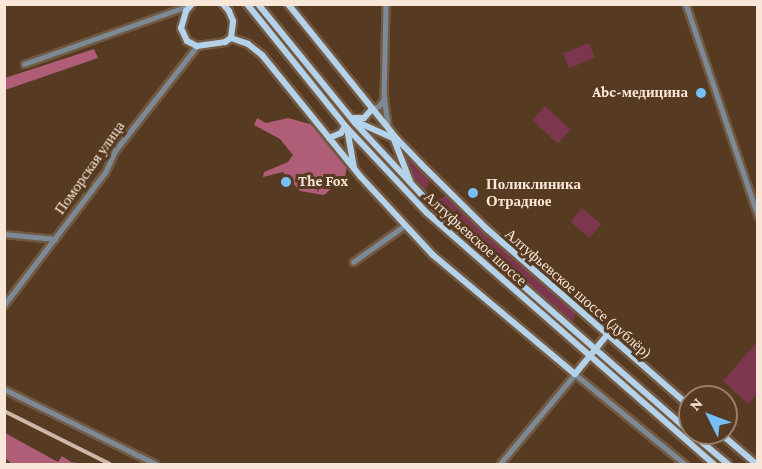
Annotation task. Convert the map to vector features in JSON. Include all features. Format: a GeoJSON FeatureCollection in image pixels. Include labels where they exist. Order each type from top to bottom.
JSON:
{"type":"FeatureCollection","features":[{"type":"Feature","properties":{"kind":"main road"},"geometry":{"type":"LineString","coordinates":[[223,4],[231,8],[231,38]]}},
{"type":"Feature","properties":{"kind":"main road","name":"Алтуфьевское шоссе (дублёр)"},"geometry":{"type":"LineString","coordinates":[[288,4],[400,143],[487,229],[678,397]]}},
{"type":"Feature","properties":{"kind":"main road"},"geometry":{"type":"LineString","coordinates":[[191,5],[182,12],[183,35],[197,46],[225,42],[231,38]]}},
{"type":"Feature","properties":{"kind":"main road","name":"Алтуфьевское шоссе"},"geometry":{"type":"LineString","coordinates":[[259,6],[349,117],[458,231],[678,422]]}},
{"type":"Feature","properties":{"kind":"main road","name":"Алтуфьевское шоссе"},"geometry":{"type":"LineString","coordinates":[[249,7],[345,125],[436,222],[714,465]]}},
{"type":"Feature","properties":{"kind":"main road"},"geometry":{"type":"LineString","coordinates":[[231,38],[248,44],[262,55],[355,170],[404,226],[461,280],[575,374],[606,335]]}},
{"type":"Feature","properties":{"kind":"main road"},"geometry":{"type":"LineString","coordinates":[[349,117],[361,118],[372,109]]}},
{"type":"Feature","properties":{"kind":"main road"},"geometry":{"type":"LineString","coordinates":[[349,117],[400,143]]}},
{"type":"Feature","properties":{"kind":"main road"},"geometry":{"type":"LineString","coordinates":[[329,138],[341,134],[345,125]]}},
{"type":"Feature","properties":{"kind":"main road"},"geometry":{"type":"LineString","coordinates":[[345,125],[355,170]]}},
{"type":"Feature","properties":{"kind":"main road"},"geometry":{"type":"LineString","coordinates":[[389,129],[411,184]]}},
{"type":"Feature","properties":{"kind":"main road","name":"Алтуфьевское шоссе"},"geometry":{"type":"LineString","coordinates":[[705,445],[728,465]]}},
{"type":"Feature","properties":{"kind":"main road"},"geometry":{"type":"LineString","coordinates":[[734,445],[756,465]]}},
{"type":"Feature","properties":{"kind":"street"},"geometry":{"type":"LineString","coordinates":[[686,4],[758,216]]}},
{"type":"Feature","properties":{"kind":"street"},"geometry":{"type":"LineString","coordinates":[[386,6],[384,96],[389,129]]}},
{"type":"Feature","properties":{"kind":"street"},"geometry":{"type":"LineString","coordinates":[[24,64],[182,12]]}},
{"type":"Feature","properties":{"kind":"street","name":"Поморская улица"},"geometry":{"type":"LineString","coordinates":[[4,305],[106,171],[116,151],[197,46]]}},
{"type":"Feature","properties":{"kind":"street"},"geometry":{"type":"LineString","coordinates":[[372,109],[381,104],[384,96]]}},
{"type":"Feature","properties":{"kind":"street"},"geometry":{"type":"LineString","coordinates":[[353,262],[404,226]]}},
{"type":"Feature","properties":{"kind":"street"},"geometry":{"type":"LineString","coordinates":[[4,234],[55,239]]}},
{"type":"Feature","properties":{"kind":"street"},"geometry":{"type":"LineString","coordinates":[[500,465],[575,374],[685,465]]}},
{"type":"Feature","properties":{"kind":"street"},"geometry":{"type":"LineString","coordinates":[[4,389],[156,465]]}},
{"type":"Feature","properties":{"kind":"shaded area"},"geometry":{"type":"Polygon","coordinates":[[[589,43],[595,58],[569,68],[563,53],[589,43]]]}},
{"type":"Feature","properties":{"kind":"shaded area"},"geometry":{"type":"Polygon","coordinates":[[[94,49],[98,58],[5,90],[5,78],[94,49]]]}},
{"type":"Feature","properties":{"kind":"shaded area"},"geometry":{"type":"Polygon","coordinates":[[[545,106],[571,130],[558,144],[532,120],[545,106]]]}},
{"type":"Feature","properties":{"kind":"shaded area"},"geometry":{"type":"Polygon","coordinates":[[[257,118],[266,123],[288,118],[317,126],[347,166],[345,177],[324,195],[300,191],[283,172],[263,177],[264,172],[288,162],[293,155],[280,139],[254,125],[257,118]]]}},
{"type":"Feature","properties":{"kind":"shaded area"},"geometry":{"type":"Polygon","coordinates":[[[402,149],[431,178],[425,191],[412,182],[402,149]]]}},
{"type":"Feature","properties":{"kind":"shaded area"},"geometry":{"type":"Polygon","coordinates":[[[449,195],[450,200],[506,250],[505,253],[576,312],[573,322],[560,313],[558,315],[441,212],[443,210],[435,203],[440,203],[439,199],[449,195]]]}},
{"type":"Feature","properties":{"kind":"shaded area"},"geometry":{"type":"Polygon","coordinates":[[[582,208],[601,224],[590,238],[570,222],[582,208]]]}},
{"type":"Feature","properties":{"kind":"shaded area"},"geometry":{"type":"Polygon","coordinates":[[[757,342],[757,394],[748,404],[738,395],[738,385],[727,385],[723,381],[757,342]]]}},
{"type":"Feature","properties":{"kind":"shaded area"},"geometry":{"type":"Polygon","coordinates":[[[5,433],[58,462],[62,456],[71,462],[84,464],[12,464],[5,458],[5,433]]]}},
{"type":"Feature","properties":{"kind":"railway"},"geometry":{"type":"LineString","coordinates":[[4,411],[110,464]]}},
{"type":"Feature","properties":{"kind":"place","name":"Abc-медицина"},"geometry":{"type":"Point","coordinates":[701,93]}},
{"type":"Feature","properties":{"kind":"place","name":"The Fox"},"geometry":{"type":"Point","coordinates":[286,182]}},
{"type":"Feature","properties":{"kind":"place","name":"Поликлиника Отрадное"},"geometry":{"type":"Point","coordinates":[473,193]}}]}
